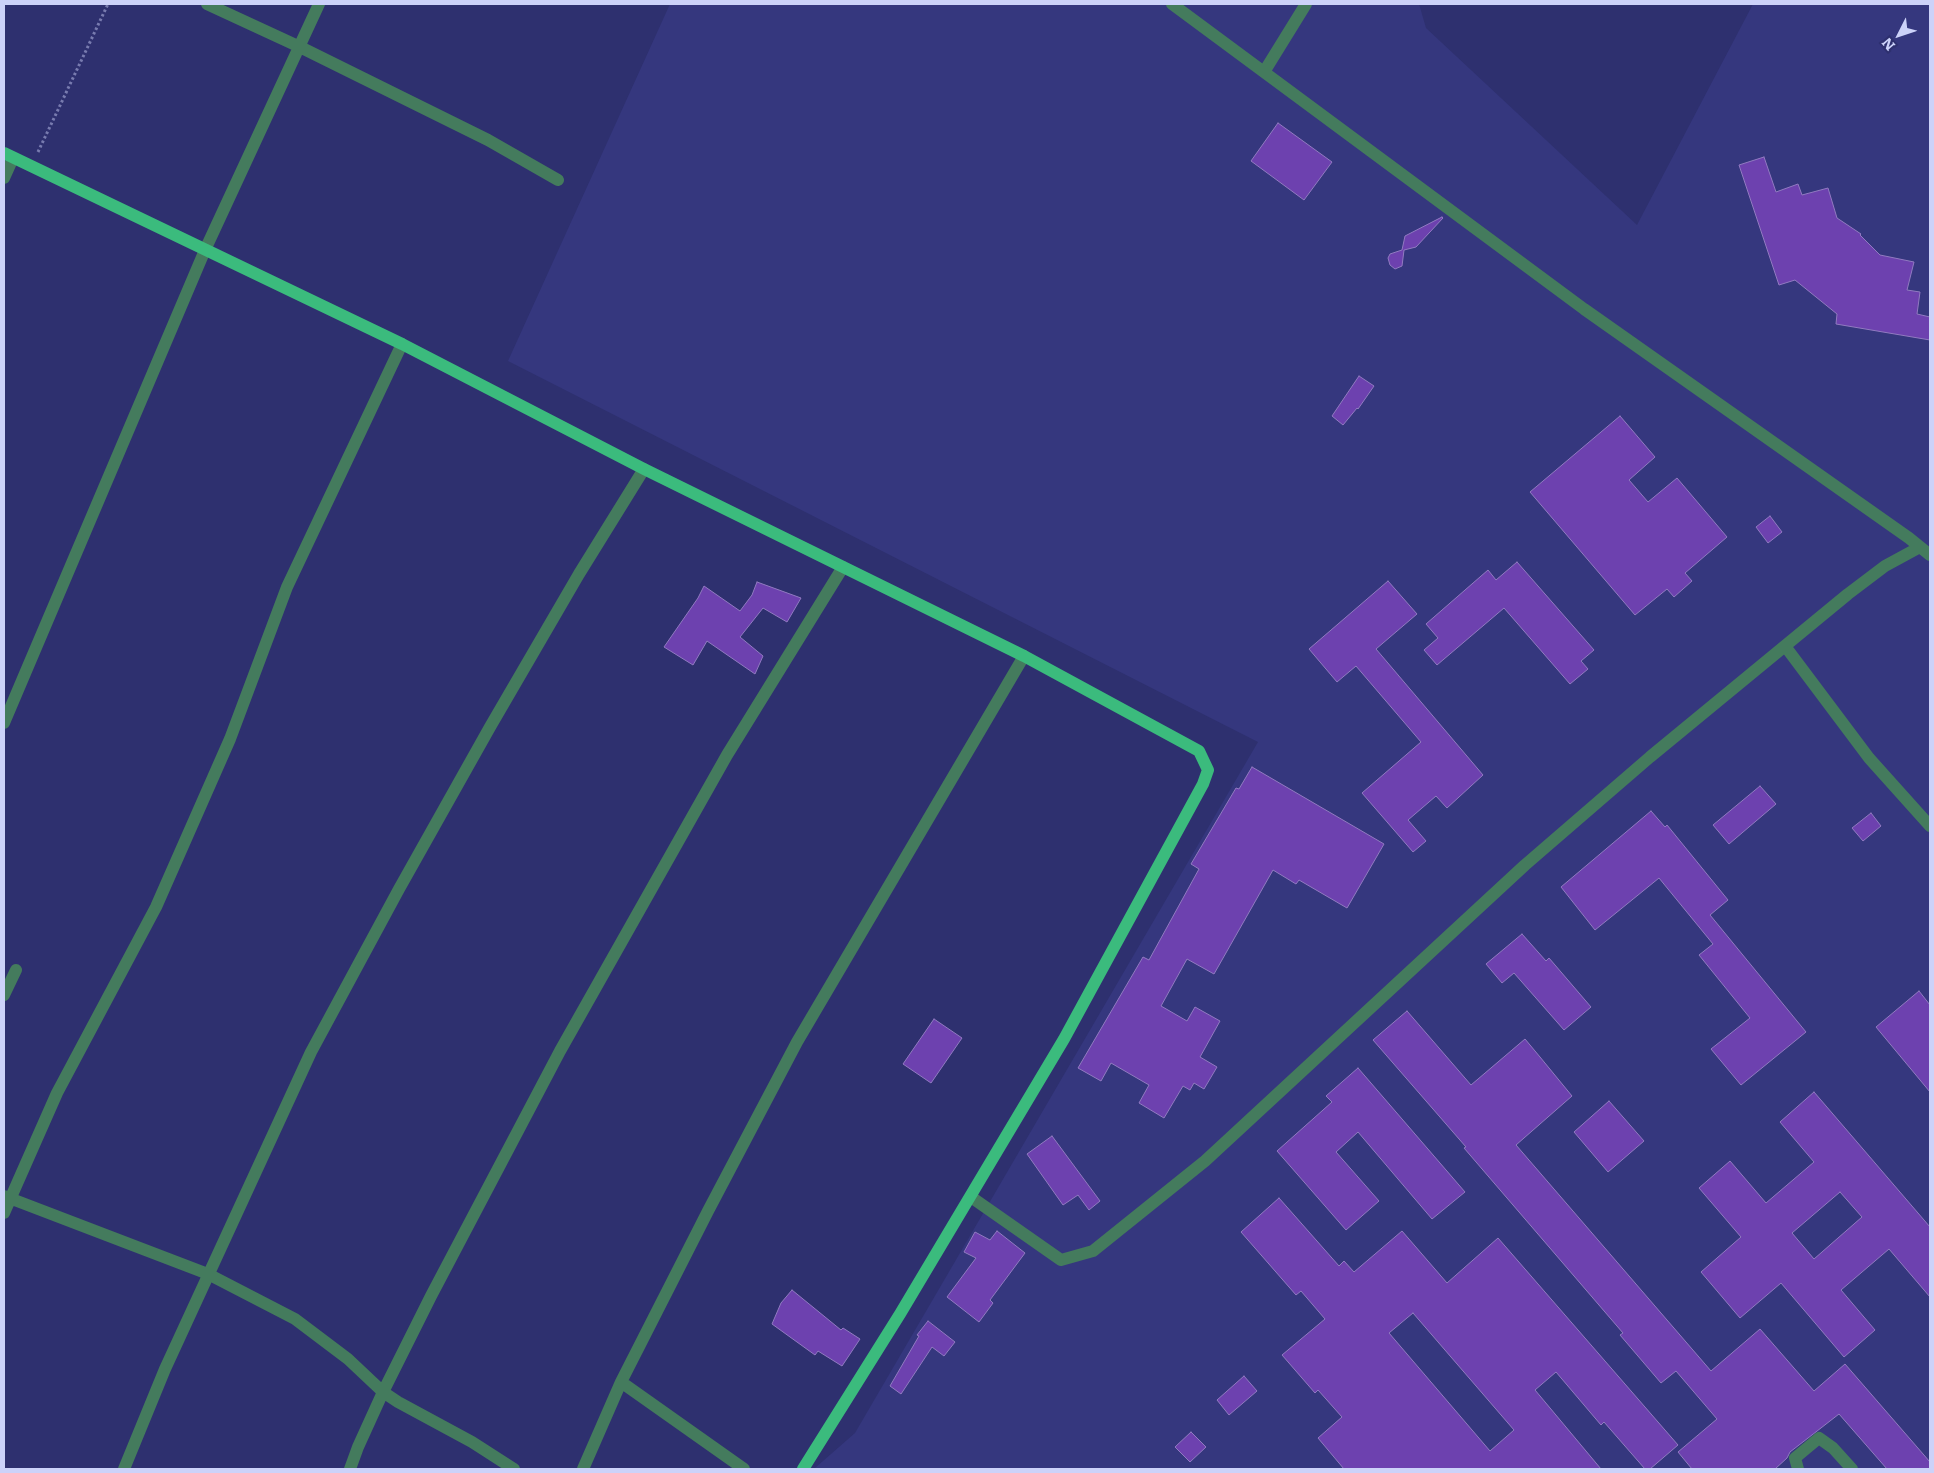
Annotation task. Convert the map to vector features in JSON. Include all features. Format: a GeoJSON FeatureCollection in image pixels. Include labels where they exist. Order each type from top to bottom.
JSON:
{"type":"FeatureCollection","features":[{"type":"Feature","properties":{"kind":"main road"},"geometry":{"type":"LineString","coordinates":[[8,155],[402,344],[644,469],[1024,656],[1199,751],[1208,770],[1198,793],[1064,1039],[900,1314],[803,1469]]}},
{"type":"Feature","properties":{"kind":"street"},"geometry":{"type":"LineString","coordinates":[[207,4],[300,47],[488,140],[558,180]]}},
{"type":"Feature","properties":{"kind":"street"},"geometry":{"type":"LineString","coordinates":[[4,724],[205,250],[319,4]]}},
{"type":"Feature","properties":{"kind":"street"},"geometry":{"type":"LineString","coordinates":[[1172,4],[1584,309],[1925,551]]}},
{"type":"Feature","properties":{"kind":"street"},"geometry":{"type":"LineString","coordinates":[[1264,72],[1306,4]]}},
{"type":"Feature","properties":{"kind":"street"},"geometry":{"type":"LineString","coordinates":[[4,178],[8,155]]}},
{"type":"Feature","properties":{"kind":"street"},"geometry":{"type":"LineString","coordinates":[[4,1213],[7,1197],[57,1093],[156,907],[230,739],[287,587],[402,344]]}},
{"type":"Feature","properties":{"kind":"street"},"geometry":{"type":"LineString","coordinates":[[124,1469],[165,1369],[311,1052],[399,889],[490,727],[579,574],[644,469]]}},
{"type":"Feature","properties":{"kind":"street"},"geometry":{"type":"LineString","coordinates":[[971,1197],[1061,1260],[1093,1251],[1205,1161],[1525,865],[1650,757],[1885,566],[1925,551]]}},
{"type":"Feature","properties":{"kind":"street"},"geometry":{"type":"LineString","coordinates":[[350,1469],[383,1392],[431,1296],[560,1052],[727,755],[843,567]]}},
{"type":"Feature","properties":{"kind":"street"},"geometry":{"type":"LineString","coordinates":[[1785,646],[1869,758],[1930,826]]}},
{"type":"Feature","properties":{"kind":"street"},"geometry":{"type":"LineString","coordinates":[[583,1469],[621,1382],[797,1042],[1024,656]]}},
{"type":"Feature","properties":{"kind":"street"},"geometry":{"type":"LineString","coordinates":[[4,995],[16,970]]}},
{"type":"Feature","properties":{"kind":"street"},"geometry":{"type":"LineString","coordinates":[[7,1197],[208,1274],[295,1319],[348,1359],[383,1392],[472,1442],[514,1469]]}},
{"type":"Feature","properties":{"kind":"street"},"geometry":{"type":"LineString","coordinates":[[621,1382],[744,1469]]}},
{"type":"Feature","properties":{"kind":"street"},"geometry":{"type":"LineString","coordinates":[[1798,1469],[1795,1458],[1819,1438],[1833,1448],[1852,1469]]}},
{"type":"Feature","properties":{"kind":"path"},"geometry":{"type":"LineString","coordinates":[[31,166],[108,4]]}},
{"type":"Feature","properties":{"kind":"shaded area"},"geometry":{"type":"Polygon","coordinates":[[[670,4],[1419,4],[1426,28],[1637,225],[1753,4],[1930,4],[1930,1469],[815,1468],[855,1433],[1258,742],[508,361],[670,4]]]}},
{"type":"Feature","properties":{"kind":"building"},"geometry":{"type":"Polygon","coordinates":[[[1278,123],[1332,162],[1304,200],[1251,161],[1278,123]]]}},
{"type":"Feature","properties":{"kind":"building"},"geometry":{"type":"Polygon","coordinates":[[[1764,157],[1776,192],[1798,184],[1802,195],[1828,188],[1837,218],[1861,234],[1880,255],[1914,262],[1907,290],[1920,292],[1917,314],[1930,317],[1930,340],[1836,324],[1837,314],[1795,280],[1779,285],[1739,165],[1764,157]]]}},
{"type":"Feature","properties":{"kind":"building"},"geometry":{"type":"Polygon","coordinates":[[[1442,217],[1416,247],[1404,250],[1402,266],[1395,269],[1390,265],[1388,258],[1390,254],[1402,250],[1405,236],[1442,217]]]}},
{"type":"Feature","properties":{"kind":"building"},"geometry":{"type":"Polygon","coordinates":[[[1359,376],[1374,386],[1358,409],[1343,425],[1332,416],[1359,376]]]}},
{"type":"Feature","properties":{"kind":"building"},"geometry":{"type":"Polygon","coordinates":[[[1620,416],[1655,457],[1629,480],[1648,502],[1677,478],[1727,537],[1685,573],[1692,581],[1674,597],[1667,589],[1635,615],[1530,492],[1620,416]]]}},
{"type":"Feature","properties":{"kind":"building"},"geometry":{"type":"Polygon","coordinates":[[[1770,516],[1782,532],[1768,543],[1756,527],[1770,516]]]}},
{"type":"Feature","properties":{"kind":"building"},"geometry":{"type":"Polygon","coordinates":[[[1517,562],[1594,650],[1581,661],[1588,669],[1570,684],[1504,608],[1437,665],[1424,650],[1438,638],[1426,624],[1488,570],[1496,580],[1517,562]]]}},
{"type":"Feature","properties":{"kind":"building"},"geometry":{"type":"Polygon","coordinates":[[[1388,581],[1417,614],[1376,649],[1483,775],[1447,808],[1436,796],[1408,820],[1426,841],[1413,852],[1362,793],[1421,742],[1356,666],[1337,682],[1309,649],[1388,581]]]}},
{"type":"Feature","properties":{"kind":"building"},"geometry":{"type":"Polygon","coordinates":[[[757,582],[801,598],[787,622],[763,608],[740,637],[763,656],[755,674],[707,641],[693,665],[664,647],[698,598],[704,586],[740,611],[752,595],[757,582]]]}},
{"type":"Feature","properties":{"kind":"building"},"geometry":{"type":"Polygon","coordinates":[[[1252,767],[1384,844],[1347,908],[1299,880],[1296,884],[1273,870],[1214,974],[1187,959],[1161,1006],[1187,1021],[1195,1007],[1220,1021],[1200,1057],[1217,1067],[1204,1089],[1194,1083],[1190,1090],[1183,1086],[1164,1118],[1139,1103],[1149,1085],[1111,1063],[1101,1081],[1078,1068],[1143,957],[1149,960],[1199,869],[1191,864],[1236,788],[1239,789],[1252,767]]]}},
{"type":"Feature","properties":{"kind":"building"},"geometry":{"type":"Polygon","coordinates":[[[1760,786],[1776,804],[1729,844],[1713,825],[1760,786]]]}},
{"type":"Feature","properties":{"kind":"building"},"geometry":{"type":"Polygon","coordinates":[[[1651,811],[1665,827],[1667,825],[1728,900],[1710,915],[1806,1032],[1741,1085],[1711,1049],[1750,1018],[1699,955],[1713,944],[1659,878],[1595,930],[1561,887],[1651,811]]]}},
{"type":"Feature","properties":{"kind":"building"},"geometry":{"type":"Polygon","coordinates":[[[1871,813],[1881,826],[1863,841],[1852,828],[1871,813]]]}},
{"type":"Feature","properties":{"kind":"building"},"geometry":{"type":"Polygon","coordinates":[[[1522,934],[1546,961],[1549,958],[1591,1007],[1564,1030],[1514,973],[1502,983],[1486,964],[1522,934]]]}},
{"type":"Feature","properties":{"kind":"building"},"geometry":{"type":"Polygon","coordinates":[[[1919,991],[1930,1005],[1930,1092],[1876,1027],[1919,991]]]}},
{"type":"Feature","properties":{"kind":"building"},"geometry":{"type":"Polygon","coordinates":[[[1407,1011],[1471,1085],[1525,1039],[1572,1096],[1516,1145],[1711,1371],[1760,1329],[1814,1391],[1845,1364],[1930,1462],[1930,1469],[1887,1469],[1839,1414],[1790,1452],[1787,1458],[1775,1469],[1692,1469],[1678,1452],[1717,1419],[1676,1371],[1661,1383],[1620,1335],[1623,1333],[1373,1040],[1407,1011]]]}},
{"type":"Feature","properties":{"kind":"building"},"geometry":{"type":"Polygon","coordinates":[[[934,1019],[962,1038],[931,1083],[903,1064],[934,1019]]]}},
{"type":"Feature","properties":{"kind":"building"},"geometry":{"type":"Polygon","coordinates":[[[1358,1068],[1465,1192],[1432,1219],[1358,1132],[1336,1152],[1379,1201],[1346,1230],[1277,1151],[1332,1102],[1326,1096],[1358,1068]]]}},
{"type":"Feature","properties":{"kind":"building"},"geometry":{"type":"Polygon","coordinates":[[[1814,1092],[1930,1227],[1930,1297],[1889,1249],[1841,1290],[1875,1330],[1844,1357],[1781,1283],[1740,1318],[1701,1272],[1741,1237],[1699,1188],[1730,1161],[1766,1203],[1814,1162],[1780,1122],[1814,1092]],[[1840,1192],[1792,1233],[1814,1259],[1862,1217],[1840,1192]]]}},
{"type":"Feature","properties":{"kind":"building"},"geometry":{"type":"Polygon","coordinates":[[[1609,1101],[1644,1141],[1608,1172],[1574,1132],[1609,1101]]]}},
{"type":"Feature","properties":{"kind":"building"},"geometry":{"type":"Polygon","coordinates":[[[1052,1136],[1100,1201],[1089,1210],[1078,1195],[1063,1205],[1027,1154],[1052,1136]]]}},
{"type":"Feature","properties":{"kind":"building"},"geometry":{"type":"Polygon","coordinates":[[[1279,1198],[1339,1266],[1344,1261],[1354,1272],[1402,1231],[1447,1283],[1498,1238],[1678,1445],[1650,1469],[1645,1469],[1604,1422],[1601,1425],[1556,1372],[1535,1390],[1601,1469],[1344,1469],[1318,1438],[1342,1417],[1318,1390],[1315,1393],[1282,1355],[1325,1319],[1301,1291],[1296,1295],[1241,1232],[1279,1198]],[[1413,1313],[1389,1333],[1490,1451],[1514,1430],[1413,1313]]]}},
{"type":"Feature","properties":{"kind":"building"},"geometry":{"type":"Polygon","coordinates":[[[997,1231],[1025,1253],[990,1300],[993,1303],[979,1322],[947,1297],[976,1258],[964,1252],[975,1232],[990,1240],[997,1231]]]}},
{"type":"Feature","properties":{"kind":"building"},"geometry":{"type":"Polygon","coordinates":[[[792,1290],[841,1330],[843,1328],[860,1339],[842,1366],[818,1351],[815,1355],[772,1324],[781,1303],[792,1290]]]}},
{"type":"Feature","properties":{"kind":"building"},"geometry":{"type":"Polygon","coordinates":[[[928,1321],[955,1342],[944,1356],[932,1347],[901,1394],[890,1386],[919,1336],[917,1335],[928,1321]]]}},
{"type":"Feature","properties":{"kind":"building"},"geometry":{"type":"Polygon","coordinates":[[[1244,1376],[1257,1391],[1229,1415],[1217,1400],[1244,1376]]]}},
{"type":"Feature","properties":{"kind":"building"},"geometry":{"type":"Polygon","coordinates":[[[1191,1432],[1206,1447],[1190,1462],[1175,1447],[1191,1432]]]}}]}
